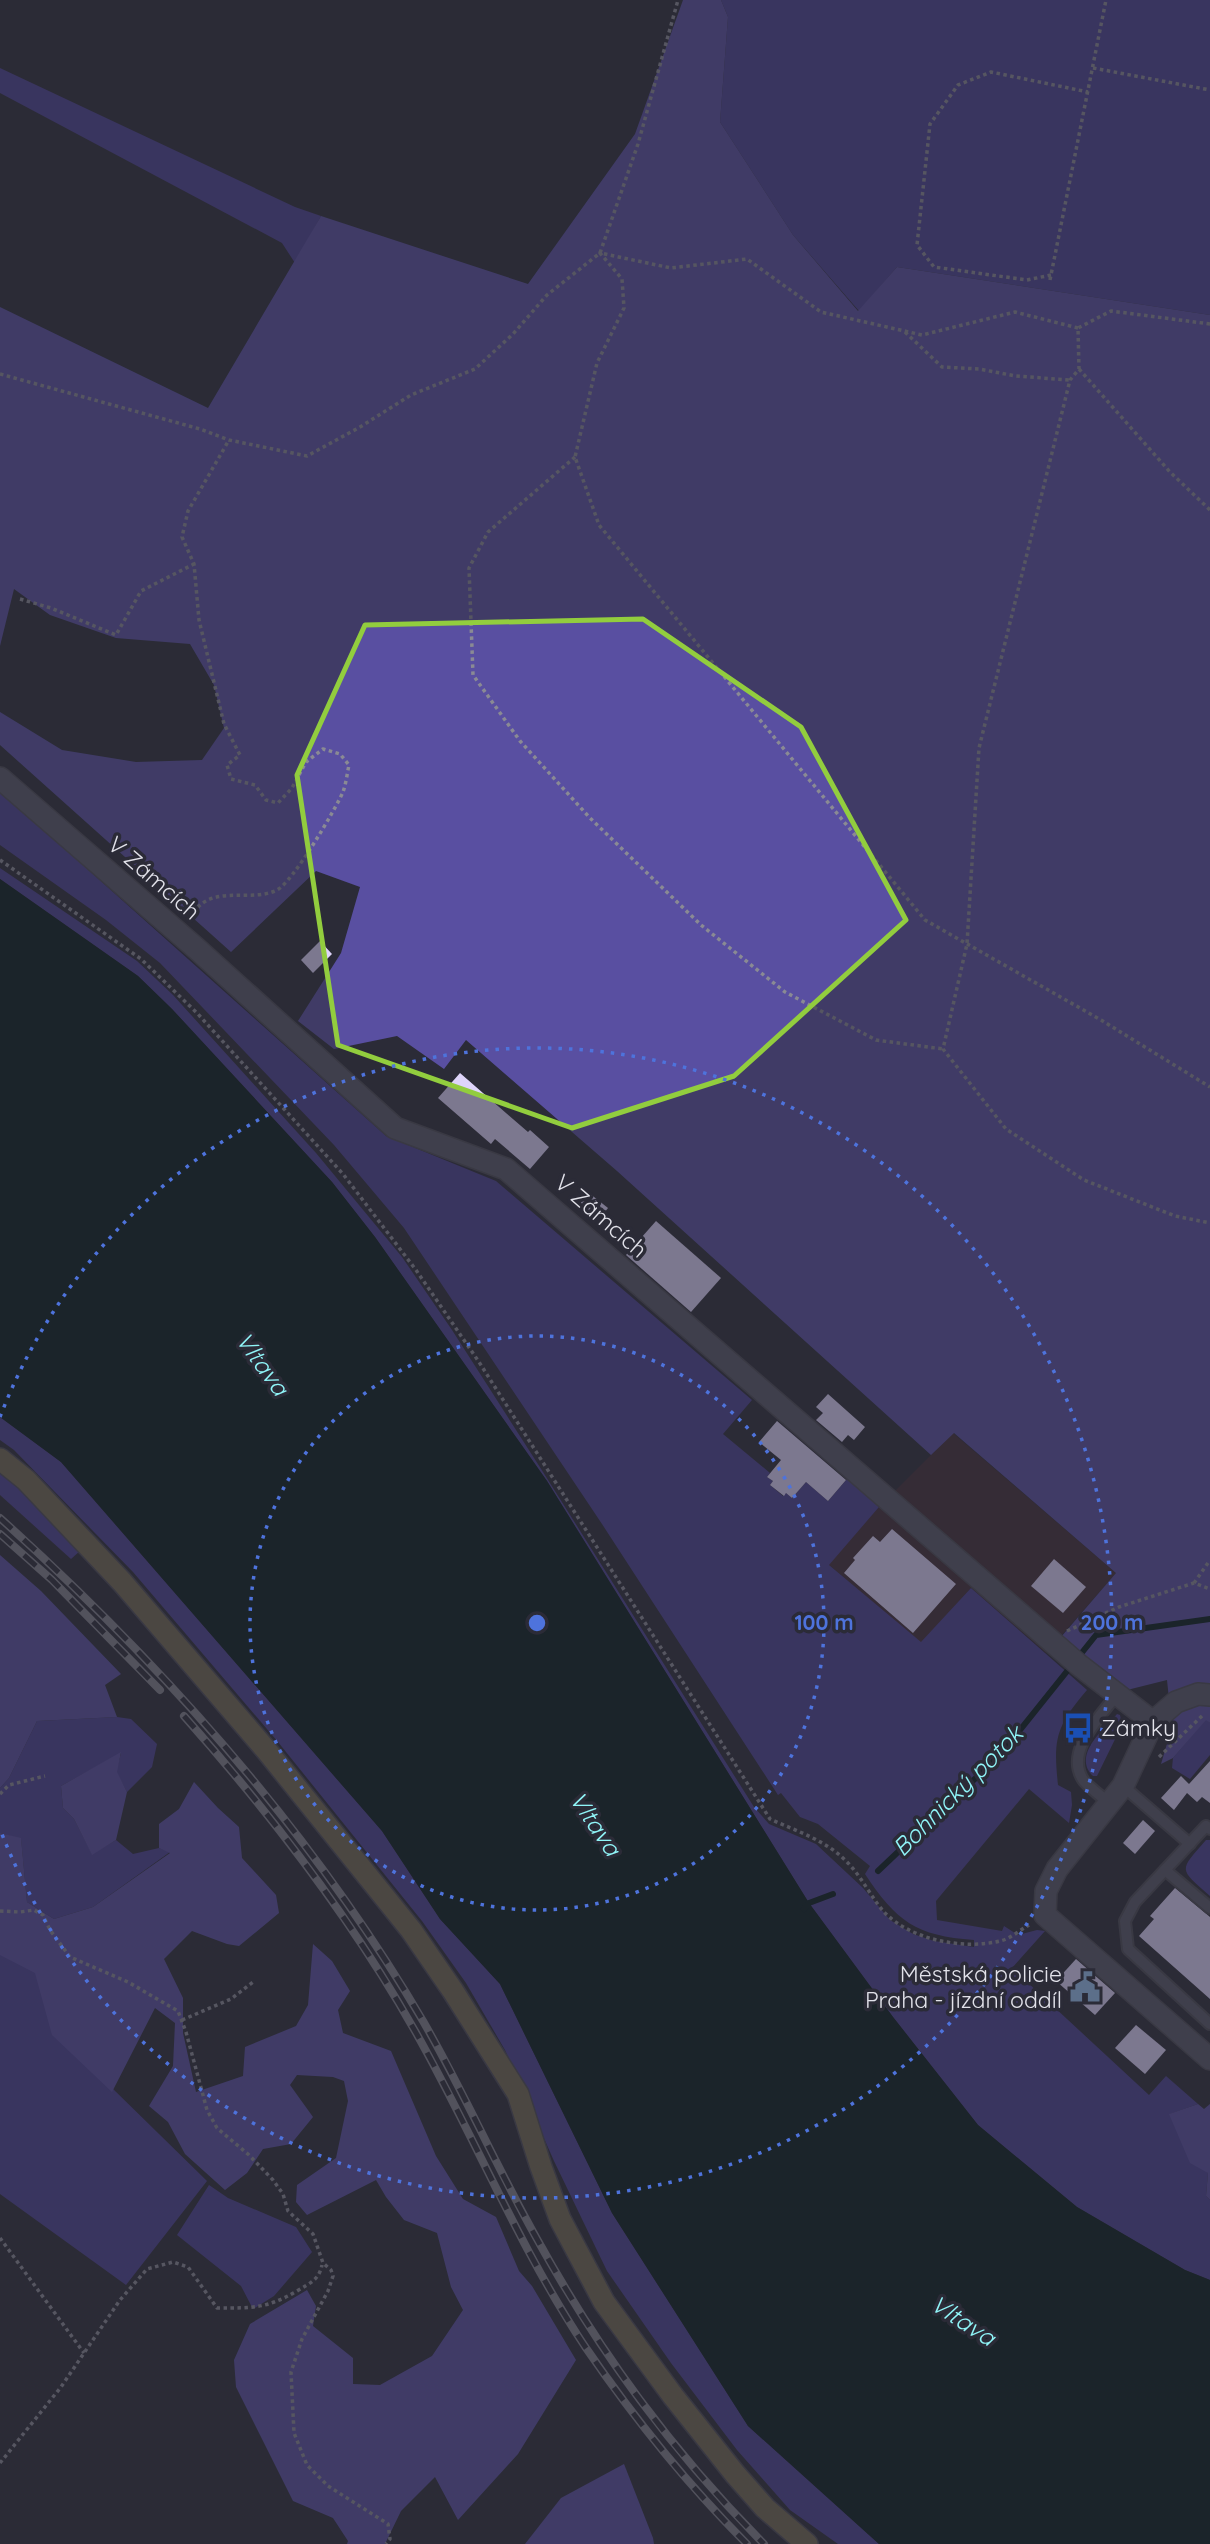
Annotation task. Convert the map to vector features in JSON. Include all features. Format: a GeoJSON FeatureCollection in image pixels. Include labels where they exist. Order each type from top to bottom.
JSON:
{"type":"FeatureCollection","features":[{"type":"Feature","properties":{"kind":"main road"},"geometry":{"type":"LineString","coordinates":[[0,1458],[26,1480],[122,1582],[267,1751],[411,1930],[518,2094],[560,2219],[604,2302],[735,2474],[765,2508],[807,2544]]}},
{"type":"Feature","properties":{"kind":"street","name":"V Zámcích"},"geometry":{"type":"LineString","coordinates":[[0,778],[182,936],[395,1128],[506,1169],[1075,1662],[1153,1722]]}},
{"type":"Feature","properties":{"kind":"street"},"geometry":{"type":"LineString","coordinates":[[1210,1695],[1198,1694],[1176,1702],[1153,1722],[1123,1786],[1057,1869],[1046,1891],[1045,1915],[1210,2059]]}},
{"type":"Feature","properties":{"kind":"lane"},"geometry":{"type":"LineString","coordinates":[[1109,1803],[1083,1780],[1077,1761],[1082,1743],[1117,1694]]}},
{"type":"Feature","properties":{"kind":"lane"},"geometry":{"type":"LineString","coordinates":[[1123,1786],[1190,1844]]}},
{"type":"Feature","properties":{"kind":"lane"},"geometry":{"type":"LineString","coordinates":[[1210,1829],[1206,1826],[1135,1902],[1125,1921],[1128,1950],[1210,2024]]}},
{"type":"Feature","properties":{"kind":"lane"},"geometry":{"type":"LineString","coordinates":[[1165,1870],[1210,1908]]}},
{"type":"Feature","properties":{"kind":"path"},"geometry":{"type":"LineString","coordinates":[[0,374],[200,429],[229,440],[307,456],[411,395],[475,369],[513,334],[547,295],[600,253],[638,144],[678,0]]}},
{"type":"Feature","properties":{"kind":"path"},"geometry":{"type":"LineString","coordinates":[[1088,92],[991,72],[958,85],[930,124],[917,245],[934,267],[1027,280],[1050,278],[1093,68],[1106,0]]}},
{"type":"Feature","properties":{"kind":"path"},"geometry":{"type":"LineString","coordinates":[[1093,68],[1210,90]]}},
{"type":"Feature","properties":{"kind":"path"},"geometry":{"type":"LineString","coordinates":[[600,253],[671,268],[747,259],[821,312],[922,335],[1015,313],[1078,328],[1111,312],[1210,324]]}},
{"type":"Feature","properties":{"kind":"path"},"geometry":{"type":"LineString","coordinates":[[600,253],[622,279],[624,308],[597,363],[575,457],[599,525],[925,920],[1101,1020],[1210,1087]]}},
{"type":"Feature","properties":{"kind":"path"},"geometry":{"type":"LineString","coordinates":[[1078,328],[1079,369],[1170,472],[1210,510]]}},
{"type":"Feature","properties":{"kind":"path"},"geometry":{"type":"LineString","coordinates":[[904,331],[942,367],[1070,380]]}},
{"type":"Feature","properties":{"kind":"path"},"geometry":{"type":"LineString","coordinates":[[943,1049],[967,944],[979,748],[1070,380],[1079,369]]}},
{"type":"Feature","properties":{"kind":"path"},"geometry":{"type":"LineString","coordinates":[[182,936],[196,907],[219,896],[278,890],[296,872],[343,791],[349,765],[340,754],[323,749],[306,762],[292,788],[278,803],[266,800],[255,785],[231,779],[228,765],[240,755],[224,724],[199,620],[194,564],[182,537],[187,511],[229,440]]}},
{"type":"Feature","properties":{"kind":"path"},"geometry":{"type":"LineString","coordinates":[[575,457],[488,532],[469,568],[473,675],[520,741],[590,818],[701,925],[785,992],[876,1040],[943,1049],[1006,1129],[1084,1180],[1175,1216],[1210,1223]]}},
{"type":"Feature","properties":{"kind":"path"},"geometry":{"type":"LineString","coordinates":[[20,599],[51,608],[116,635],[141,590],[194,564]]}},
{"type":"Feature","properties":{"kind":"path"},"geometry":{"type":"LineString","coordinates":[[0,860],[141,959],[197,1013],[343,1174],[416,1270],[479,1362],[770,1819],[820,1841],[846,1860],[885,1912],[915,1933],[965,1943],[1002,1941],[1045,1915]]}},
{"type":"Feature","properties":{"kind":"path"},"geometry":{"type":"LineString","coordinates":[[1049,1639],[1119,1607],[1194,1583],[1210,1560]]}},
{"type":"Feature","properties":{"kind":"path"},"geometry":{"type":"LineString","coordinates":[[1194,1583],[1210,1589]]}},
{"type":"Feature","properties":{"kind":"path"},"geometry":{"type":"LineString","coordinates":[[1135,1764],[1155,1762],[1206,1712],[1210,1714]]}},
{"type":"Feature","properties":{"kind":"path"},"geometry":{"type":"LineString","coordinates":[[0,1794],[9,1785],[45,1776]]}},
{"type":"Feature","properties":{"kind":"path"},"geometry":{"type":"LineString","coordinates":[[0,1911],[34,1910],[43,1915],[50,1930],[70,1957],[128,1982],[178,2011],[207,2110],[217,2128],[273,2180],[288,2211],[313,2234],[323,2263],[331,2270],[333,2276],[302,2339],[291,2372],[294,2433],[307,2465],[328,2486],[388,2524],[390,2539],[386,2544]]}},
{"type":"Feature","properties":{"kind":"path"},"geometry":{"type":"LineString","coordinates":[[181,2020],[232,1998],[253,1982]]}},
{"type":"Feature","properties":{"kind":"path"},"geometry":{"type":"LineString","coordinates":[[0,2238],[84,2353]]}},
{"type":"Feature","properties":{"kind":"path"},"geometry":{"type":"LineString","coordinates":[[0,2463],[61,2387],[120,2301],[147,2269],[173,2262],[188,2267],[217,2308],[257,2308],[274,2304],[314,2282],[320,2275],[323,2263]]}},
{"type":"Feature","properties":{"kind":"highlighted area"},"geometry":{"type":"Polygon","coordinates":[[[643,619],[801,727],[906,920],[734,1076],[572,1128],[338,1045],[297,775],[365,625],[643,619]]]}},
{"type":"Feature","properties":{"kind":"shaded area"},"geometry":{"type":"Polygon","coordinates":[[[683,0],[721,0],[728,17],[720,122],[793,235],[858,311],[897,267],[1210,315],[1210,1723],[1206,1720],[1173,1758],[1161,1764],[1172,1727],[1167,1680],[1127,1690],[1061,1637],[1116,1573],[954,1433],[931,1455],[617,1171],[466,1040],[444,1069],[397,1036],[334,1049],[298,1021],[341,953],[360,887],[316,871],[231,952],[0,745],[0,712],[62,750],[136,762],[202,760],[224,728],[214,685],[190,644],[116,638],[50,615],[14,589],[0,646],[0,307],[208,408],[321,216],[528,284],[635,134],[683,0]]]}},
{"type":"Feature","properties":{"kind":"shaded area"},"geometry":{"type":"Polygon","coordinates":[[[721,0],[1210,0],[1210,315],[897,267],[859,311],[793,235],[720,122],[728,17],[721,0]]]}},
{"type":"Feature","properties":{"kind":"shaded area"},"geometry":{"type":"Polygon","coordinates":[[[0,68],[295,207],[321,216],[295,263],[282,243],[0,93],[0,68]]]}},
{"type":"Feature","properties":{"kind":"shaded area"},"geometry":{"type":"Polygon","coordinates":[[[0,791],[386,1136],[496,1181],[752,1400],[723,1434],[770,1473],[767,1477],[773,1481],[770,1485],[783,1496],[786,1493],[792,1498],[806,1482],[828,1501],[847,1479],[879,1507],[829,1565],[921,1642],[971,1588],[1087,1690],[1063,1724],[1057,1744],[1058,1785],[1071,1792],[1069,1823],[1029,1789],[936,1901],[937,1920],[1002,1931],[1004,1926],[1018,1935],[1037,1930],[1045,1931],[1012,1968],[1149,2095],[1166,2076],[1198,2104],[1170,2114],[1208,2173],[1206,2196],[1210,2200],[1210,2280],[1185,2270],[1077,2207],[978,2125],[893,2017],[809,1903],[547,1481],[375,1237],[332,1182],[172,1009],[138,976],[0,879],[0,868],[137,961],[173,995],[316,1153],[402,1257],[543,1472],[754,1807],[769,1824],[816,1844],[863,1888],[890,1920],[913,1934],[934,1941],[974,1947],[974,1940],[937,1935],[909,1923],[887,1904],[865,1874],[870,1866],[818,1824],[800,1817],[781,1793],[778,1795],[602,1524],[404,1228],[334,1145],[160,963],[106,920],[0,845],[0,791]]]}},
{"type":"Feature","properties":{"kind":"shaded area"},"geometry":{"type":"Polygon","coordinates":[[[0,1417],[61,1462],[382,1831],[440,1919],[500,1984],[612,2213],[748,2426],[879,2544],[838,2544],[790,2510],[737,2450],[671,2363],[607,2271],[505,2050],[466,1983],[422,1921],[278,1742],[133,1572],[14,1450],[0,1440],[0,1417]]]}},
{"type":"Feature","properties":{"kind":"shaded area"},"geometry":{"type":"Polygon","coordinates":[[[953,1433],[1116,1573],[1046,1653],[971,1588],[921,1643],[828,1564],[879,1507],[953,1433]]]}},
{"type":"Feature","properties":{"kind":"shaded area"},"geometry":{"type":"Polygon","coordinates":[[[0,1471],[32,1498],[81,1550],[71,1559],[0,1495],[0,1471]]]}},
{"type":"Feature","properties":{"kind":"shaded area"},"geometry":{"type":"Polygon","coordinates":[[[0,1555],[41,1591],[121,1674],[105,1685],[117,1717],[37,1721],[9,1778],[0,1788],[0,1555]]]}},
{"type":"Feature","properties":{"kind":"shaded area"},"geometry":{"type":"Polygon","coordinates":[[[1117,1714],[1120,1715],[1122,1725],[1097,1776],[1093,1776],[1087,1768],[1088,1751],[1117,1714]]]}},
{"type":"Feature","properties":{"kind":"shaded area"},"geometry":{"type":"Polygon","coordinates":[[[117,1717],[131,1719],[157,1744],[152,1767],[127,1792],[116,1772],[121,1753],[61,1786],[63,1808],[74,1819],[92,1854],[116,1840],[133,1854],[159,1848],[170,1852],[93,1907],[54,1919],[27,1902],[21,1839],[0,1833],[0,1788],[9,1778],[37,1721],[117,1717]]]}},
{"type":"Feature","properties":{"kind":"shaded area"},"geometry":{"type":"Polygon","coordinates":[[[1206,1719],[1210,1723],[1210,1755],[1190,1779],[1172,1768],[1173,1758],[1206,1719]]]}},
{"type":"Feature","properties":{"kind":"shaded area"},"geometry":{"type":"Polygon","coordinates":[[[121,1752],[117,1772],[127,1792],[116,1840],[92,1855],[74,1819],[63,1808],[61,1786],[121,1752]]]}},
{"type":"Feature","properties":{"kind":"shaded area"},"geometry":{"type":"Polygon","coordinates":[[[194,1782],[239,1827],[242,1858],[276,1895],[279,1913],[239,1946],[192,1931],[164,1959],[183,1998],[183,2033],[196,2092],[243,2076],[245,2047],[296,2026],[308,2005],[313,1944],[332,1961],[350,1991],[338,2010],[343,2033],[391,2051],[436,2156],[463,2199],[496,2217],[519,2271],[532,2286],[576,2360],[518,2454],[458,2520],[435,2477],[401,2511],[385,2544],[347,2544],[348,2541],[333,2518],[293,2501],[236,2387],[234,2360],[250,2324],[307,2290],[316,2306],[313,2326],[353,2358],[353,2384],[380,2385],[432,2356],[463,2310],[451,2287],[437,2233],[404,2220],[376,2180],[307,2215],[296,2202],[297,2185],[336,2158],[348,2101],[344,2081],[333,2077],[297,2075],[290,2085],[313,2117],[291,2144],[263,2149],[247,2173],[225,2190],[185,2154],[168,2122],[149,2106],[173,2066],[175,2023],[155,2008],[112,2092],[52,2035],[35,1973],[0,1955],[0,1833],[21,1838],[27,1902],[54,1919],[93,1907],[170,1853],[159,1848],[159,1824],[179,1809],[194,1782]]]}},
{"type":"Feature","properties":{"kind":"shaded area"},"geometry":{"type":"Polygon","coordinates":[[[1206,1840],[1210,1840],[1210,1896],[1192,1880],[1186,1869],[1191,1858],[1206,1840]]]}},
{"type":"Feature","properties":{"kind":"shaded area"},"geometry":{"type":"Polygon","coordinates":[[[0,1951],[36,1971],[111,2087],[207,2181],[126,2285],[0,2194],[0,1951]]]}},
{"type":"Feature","properties":{"kind":"shaded area"},"geometry":{"type":"Polygon","coordinates":[[[1198,2104],[1204,2109],[1210,2104],[1210,2200],[1206,2196],[1208,2173],[1190,2163],[1169,2114],[1198,2104]]]}},
{"type":"Feature","properties":{"kind":"shaded area"},"geometry":{"type":"Polygon","coordinates":[[[209,2185],[228,2198],[296,2227],[312,2252],[274,2296],[253,2309],[241,2286],[177,2235],[209,2185]]]}},
{"type":"Feature","properties":{"kind":"shaded area"},"geometry":{"type":"Polygon","coordinates":[[[624,2464],[654,2544],[525,2544],[561,2498],[624,2464]]]}},
{"type":"Feature","properties":{"kind":"water","name":"Vltava"},"geometry":{"type":"Polygon","coordinates":[[[0,879],[138,976],[172,1009],[332,1182],[375,1237],[547,1481],[809,1903],[893,2017],[978,2125],[1077,2207],[1185,2270],[1210,2280],[1210,2544],[879,2544],[748,2426],[612,2213],[500,1984],[440,1919],[382,1831],[61,1462],[0,1417],[0,879]]]}},
{"type":"Feature","properties":{"kind":"building"},"geometry":{"type":"Polygon","coordinates":[[[320,941],[332,954],[313,973],[301,960],[320,941]]]}},
{"type":"Feature","properties":{"kind":"building"},"geometry":{"type":"Polygon","coordinates":[[[460,1073],[549,1147],[530,1169],[495,1139],[491,1144],[438,1098],[460,1073]]]}},
{"type":"Feature","properties":{"kind":"building"},"geometry":{"type":"Polygon","coordinates":[[[589,1193],[608,1208],[598,1221],[579,1205],[589,1193]]]}},
{"type":"Feature","properties":{"kind":"building"},"geometry":{"type":"Polygon","coordinates":[[[656,1221],[721,1278],[691,1312],[626,1255],[656,1221]]]}},
{"type":"Feature","properties":{"kind":"building"},"geometry":{"type":"Polygon","coordinates":[[[828,1394],[865,1427],[854,1440],[848,1435],[842,1442],[816,1420],[823,1413],[816,1407],[828,1394]]]}},
{"type":"Feature","properties":{"kind":"building"},"geometry":{"type":"Polygon","coordinates":[[[777,1421],[846,1480],[828,1501],[806,1482],[792,1498],[786,1493],[784,1496],[770,1485],[773,1481],[767,1477],[781,1460],[759,1442],[777,1421]]]}},
{"type":"Feature","properties":{"kind":"building"},"geometry":{"type":"Polygon","coordinates":[[[892,1529],[956,1584],[913,1633],[844,1573],[855,1560],[853,1558],[873,1536],[880,1542],[892,1529]]]}},
{"type":"Feature","properties":{"kind":"building"},"geometry":{"type":"Polygon","coordinates":[[[1054,1559],[1086,1587],[1063,1613],[1031,1586],[1054,1559]]]}},
{"type":"Feature","properties":{"kind":"building"},"geometry":{"type":"Polygon","coordinates":[[[1210,1761],[1210,1803],[1202,1797],[1197,1802],[1187,1793],[1174,1810],[1161,1798],[1181,1776],[1189,1784],[1210,1761]]]}},
{"type":"Feature","properties":{"kind":"building"},"geometry":{"type":"Polygon","coordinates":[[[1143,1820],[1155,1831],[1135,1854],[1123,1843],[1143,1820]]]}},
{"type":"Feature","properties":{"kind":"building"},"geometry":{"type":"Polygon","coordinates":[[[1175,1888],[1210,1917],[1210,1999],[1139,1936],[1154,1919],[1150,1916],[1175,1888]]]}},
{"type":"Feature","properties":{"kind":"building","name":"Městská policie Praha - jízdní oddíl"},"geometry":{"type":"Polygon","coordinates":[[[1076,1959],[1115,1993],[1095,2015],[1056,1981],[1076,1959]]]}},
{"type":"Feature","properties":{"kind":"building"},"geometry":{"type":"Polygon","coordinates":[[[1136,2025],[1166,2050],[1145,2074],[1115,2048],[1136,2025]]]}},
{"type":"Feature","properties":{"kind":"waterway","name":"Bohnický potok"},"geometry":{"type":"LineString","coordinates":[[878,1871],[1000,1755],[1096,1635],[1210,1619]]}},
{"type":"Feature","properties":{"kind":"waterway","name":"Bohnický potok"},"geometry":{"type":"LineString","coordinates":[[804,1909],[809,1903],[833,1894]]}},
{"type":"Feature","properties":{"kind":"railway"},"geometry":{"type":"LineString","coordinates":[[0,1518],[119,1632],[176,1692],[231,1754],[333,1883],[380,1951],[423,2021],[522,2212],[586,2322],[668,2437],[764,2544]]}},
{"type":"Feature","properties":{"kind":"railway"},"geometry":{"type":"LineString","coordinates":[[0,1534],[52,1580],[160,1690]]}},
{"type":"Feature","properties":{"kind":"railway"},"geometry":{"type":"LineString","coordinates":[[184,1716],[278,1828],[364,1948],[437,2070],[539,2271],[586,2348],[662,2450],[747,2544]]}},
{"type":"Feature","properties":{"kind":"place","name":"Zámky"},"geometry":{"type":"Point","coordinates":[1078,1728]}},
{"type":"Feature","properties":{"kind":"place","name":"Městská policie Praha - jízdní oddíl"},"geometry":{"type":"Point","coordinates":[1085,1987]}}]}
